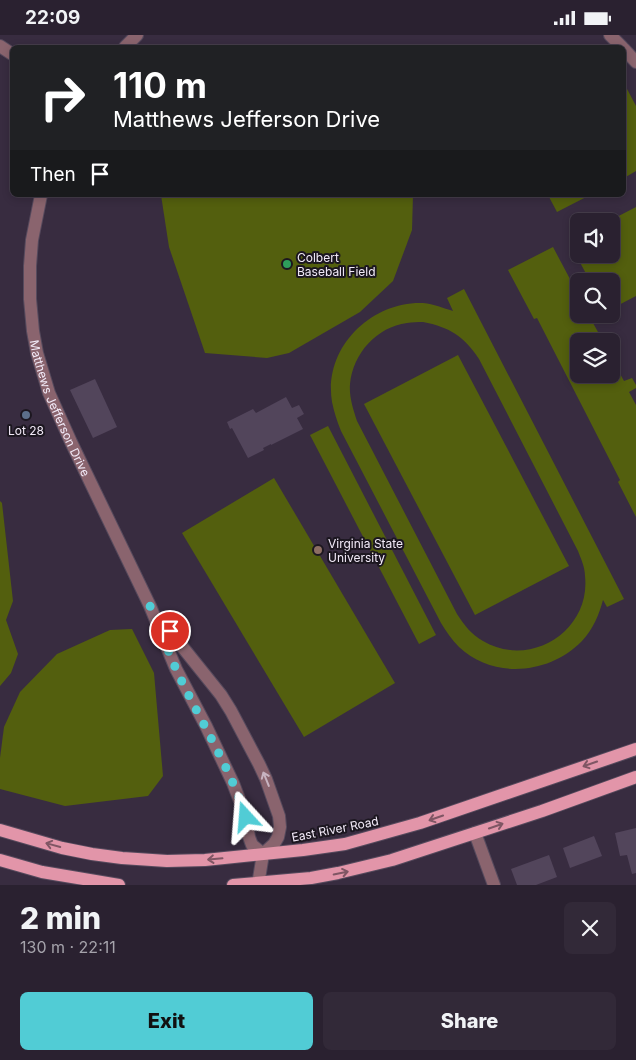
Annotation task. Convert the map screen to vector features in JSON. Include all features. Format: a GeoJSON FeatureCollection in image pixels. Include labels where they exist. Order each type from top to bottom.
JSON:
{"type":"FeatureCollection","features":[{"type":"Feature","properties":{"kind":"main road","name":"East River Road"},"geometry":{"type":"LineString","coordinates":[[0,830],[62,848],[122,858],[167,861],[205,860],[303,851],[345,844],[394,831],[636,749]]}},
{"type":"Feature","properties":{"kind":"main road"},"geometry":{"type":"LineString","coordinates":[[233,885],[311,878],[392,860],[636,777]]}},
{"type":"Feature","properties":{"kind":"main road"},"geometry":{"type":"LineString","coordinates":[[0,860],[21,867],[119,885]]}},
{"type":"Feature","properties":{"kind":"street"},"geometry":{"type":"LineString","coordinates":[[127,45],[137,35]]}},
{"type":"Feature","properties":{"kind":"street"},"geometry":{"type":"LineString","coordinates":[[610,35],[620,45]]}},
{"type":"Feature","properties":{"kind":"street"},"geometry":{"type":"LineString","coordinates":[[626,51],[636,62]]}},
{"type":"Feature","properties":{"kind":"street","name":"Matthews Jefferson Drive"},"geometry":{"type":"LineString","coordinates":[[41,197],[36,218],[30,266],[30,299],[33,331],[42,372],[49,393],[150,606],[176,669],[233,783],[246,817],[252,845],[263,855]]}},
{"type":"Feature","properties":{"kind":"street","name":"Matthews Jefferson Drive"},"geometry":{"type":"LineString","coordinates":[[150,606],[220,695],[246,739],[266,779],[280,816],[280,827],[274,844],[263,855],[258,884]]}},
{"type":"Feature","properties":{"kind":"street"},"geometry":{"type":"LineString","coordinates":[[475,833],[494,885]]}},
{"type":"Feature","properties":{"kind":"green space"},"geometry":{"type":"Polygon","coordinates":[[[626,87],[636,106],[636,171],[626,177],[626,87]]]}},
{"type":"Feature","properties":{"kind":"green space","name":"Colbert Baseball Field"},"geometry":{"type":"Polygon","coordinates":[[[161,197],[413,197],[412,230],[393,281],[360,312],[289,353],[267,358],[205,353],[169,247],[161,197]]]}},
{"type":"Feature","properties":{"kind":"green space"},"geometry":{"type":"Polygon","coordinates":[[[549,197],[586,197],[557,212],[549,197]]]}},
{"type":"Feature","properties":{"kind":"green space"},"geometry":{"type":"Polygon","coordinates":[[[636,207],[636,296],[620,304],[620,273],[586,273],[580,263],[620,263],[620,215],[636,207]]]}},
{"type":"Feature","properties":{"kind":"green space"},"geometry":{"type":"Polygon","coordinates":[[[553,247],[570,279],[570,323],[593,323],[599,333],[570,333],[570,382],[537,318],[534,319],[508,270],[553,247]]]}},
{"type":"Feature","properties":{"kind":"green space"},"geometry":{"type":"Polygon","coordinates":[[[464,289],[624,599],[607,607],[603,600],[595,622],[582,641],[554,661],[538,666],[522,669],[488,665],[473,658],[459,647],[441,623],[341,431],[332,402],[331,382],[335,363],[343,346],[369,319],[386,310],[404,304],[423,303],[453,311],[447,298],[464,289]],[[423,322],[396,325],[377,336],[361,352],[352,373],[350,384],[351,398],[357,421],[465,626],[479,639],[501,649],[520,650],[538,647],[554,640],[568,628],[578,613],[584,596],[585,576],[583,563],[479,359],[468,344],[455,334],[441,327],[423,322]]]}},
{"type":"Feature","properties":{"kind":"green space"},"geometry":{"type":"Polygon","coordinates":[[[458,355],[569,566],[475,615],[364,404],[458,355]]]}},
{"type":"Feature","properties":{"kind":"green space"},"geometry":{"type":"Polygon","coordinates":[[[620,374],[624,381],[632,378],[636,385],[636,388],[629,392],[636,405],[636,517],[618,482],[620,480],[570,383],[620,383],[620,374]]]}},
{"type":"Feature","properties":{"kind":"green space"},"geometry":{"type":"Polygon","coordinates":[[[328,426],[436,635],[419,644],[310,435],[328,426]]]}},
{"type":"Feature","properties":{"kind":"green space"},"geometry":{"type":"Polygon","coordinates":[[[274,478],[395,683],[304,737],[182,533],[274,478]]]}},
{"type":"Feature","properties":{"kind":"green space"},"geometry":{"type":"Polygon","coordinates":[[[0,501],[2,503],[13,601],[6,620],[18,654],[11,673],[0,686],[0,501]]]}},
{"type":"Feature","properties":{"kind":"green space"},"geometry":{"type":"Polygon","coordinates":[[[132,629],[154,673],[163,776],[148,796],[65,806],[0,789],[0,758],[4,727],[20,692],[57,654],[110,630],[132,629]]]}},
{"type":"Feature","properties":{"kind":"building"},"geometry":{"type":"Polygon","coordinates":[[[95,379],[117,427],[93,438],[70,390],[95,379]]]}},
{"type":"Feature","properties":{"kind":"building"},"geometry":{"type":"Polygon","coordinates":[[[286,397],[292,408],[299,405],[304,414],[297,418],[303,429],[263,448],[264,450],[248,458],[227,422],[253,409],[256,413],[286,397]]]}},
{"type":"Feature","properties":{"kind":"building"},"geometry":{"type":"Polygon","coordinates":[[[636,828],[636,873],[632,874],[627,855],[620,856],[615,833],[636,828]]]}},
{"type":"Feature","properties":{"kind":"building"},"geometry":{"type":"Polygon","coordinates":[[[594,836],[602,856],[570,868],[563,848],[594,836]]]}},
{"type":"Feature","properties":{"kind":"building"},"geometry":{"type":"Polygon","coordinates":[[[549,855],[557,877],[536,885],[517,885],[511,869],[549,855]]]}},
{"type":"Feature","properties":{"kind":"place","name":"Colbert Baseball Field"},"geometry":{"type":"Point","coordinates":[287,264]}},
{"type":"Feature","properties":{"kind":"place","name":"Lot 28"},"geometry":{"type":"Point","coordinates":[26,415]}},
{"type":"Feature","properties":{"kind":"place","name":"Virginia State University"},"geometry":{"type":"Point","coordinates":[318,550]}},
{"type":"Feature","properties":{"kind":"route"},"geometry":{"type":"LineString","coordinates":[[170,631],[150,606],[176,669],[233,783],[246,817]]}}]}
